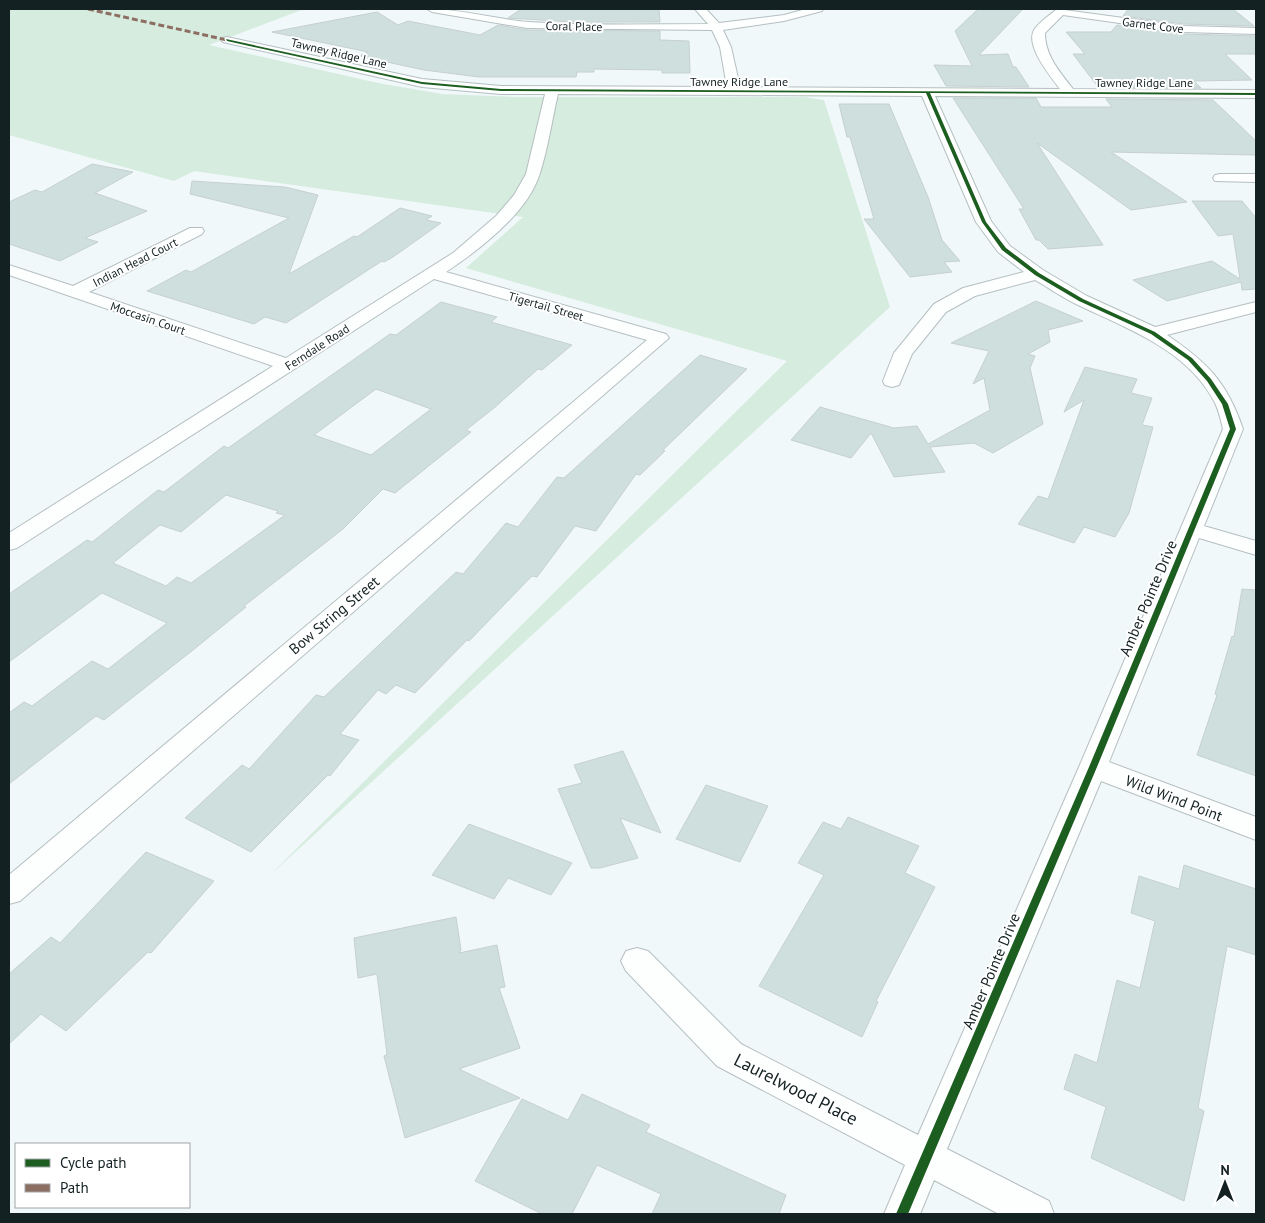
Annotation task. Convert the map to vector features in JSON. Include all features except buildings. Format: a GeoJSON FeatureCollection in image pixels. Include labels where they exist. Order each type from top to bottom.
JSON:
{"type":"FeatureCollection","features":[{"type":"Feature","properties":{"kind":"street","name":"Coral Place"},"geometry":{"type":"LineString","coordinates":[[432,9],[527,25],[579,27],[718,27],[776,19],[818,9]]}},
{"type":"Feature","properties":{"kind":"street"},"geometry":{"type":"LineString","coordinates":[[700,9],[718,27],[727,48],[734,92]]}},
{"type":"Feature","properties":{"kind":"street","name":"Garnet Cove"},"geometry":{"type":"LineString","coordinates":[[1069,93],[1040,50],[1038,39],[1039,32],[1061,11],[1183,29],[1256,31]]}},
{"type":"Feature","properties":{"kind":"street","name":"Tawney Ridge Lane"},"geometry":{"type":"LineString","coordinates":[[227,40],[422,83],[493,90],[1069,93],[1253,97]]}},
{"type":"Feature","properties":{"kind":"street","name":"Ferndale Road"},"geometry":{"type":"LineString","coordinates":[[9,543],[459,256],[516,202],[528,187],[533,174],[552,91]]}},
{"type":"Feature","properties":{"kind":"street","name":"Amber Pointe Drive"},"geometry":{"type":"LineString","coordinates":[[902,1214],[1093,767],[1233,429],[1225,404],[1209,380],[1190,360],[1153,333],[1081,300],[1037,274],[1004,250],[984,222],[927,92]]}},
{"type":"Feature","properties":{"kind":"street"},"geometry":{"type":"LineString","coordinates":[[1220,178],[1256,178]]}},
{"type":"Feature","properties":{"kind":"street","name":"Indian Head Court"},"geometry":{"type":"LineString","coordinates":[[75,292],[196,232]]}},
{"type":"Feature","properties":{"kind":"street","name":"Moccasin Court"},"geometry":{"type":"LineString","coordinates":[[9,270],[288,365]]}},
{"type":"Feature","properties":{"kind":"street","name":"Tigertail Street"},"geometry":{"type":"LineString","coordinates":[[432,273],[660,338]]}},
{"type":"Feature","properties":{"kind":"street"},"geometry":{"type":"LineString","coordinates":[[892,381],[903,353],[940,308],[969,292],[1037,274]]}},
{"type":"Feature","properties":{"kind":"street"},"geometry":{"type":"LineString","coordinates":[[1153,333],[1256,307]]}},
{"type":"Feature","properties":{"kind":"street","name":"Bow String Street"},"geometry":{"type":"LineString","coordinates":[[9,892],[660,338]]}},
{"type":"Feature","properties":{"kind":"street"},"geometry":{"type":"LineString","coordinates":[[1192,529],[1256,548]]}},
{"type":"Feature","properties":{"kind":"street","name":"Wild Wind Point"},"geometry":{"type":"LineString","coordinates":[[1093,767],[1256,829]]}},
{"type":"Feature","properties":{"kind":"street","name":"Laurelwood Place"},"geometry":{"type":"LineString","coordinates":[[637,961],[729,1055],[1036,1214]]}},
{"type":"Feature","properties":{"kind":"green space"},"geometry":{"type":"Polygon","coordinates":[[[9,9],[304,9],[209,45],[378,83],[442,94],[514,97],[804,97],[824,100],[890,307],[268,877],[787,361],[466,268],[523,217],[194,171],[174,181],[9,135],[9,9]]]}},
{"type":"Feature","properties":{"kind":"marked path"},"geometry":{"type":"LineString","coordinates":[[88,9],[227,40]]}},
{"type":"Feature","properties":{"kind":"cycle path"},"geometry":{"type":"LineString","coordinates":[[227,40],[422,83],[501,90],[1256,94]]}},
{"type":"Feature","properties":{"kind":"cycle path"},"geometry":{"type":"LineString","coordinates":[[902,1214],[1093,767],[1233,429],[1225,404],[1209,380],[1190,359],[1153,333],[1081,300],[1037,274],[1004,249],[984,222],[927,92]]}}]}
